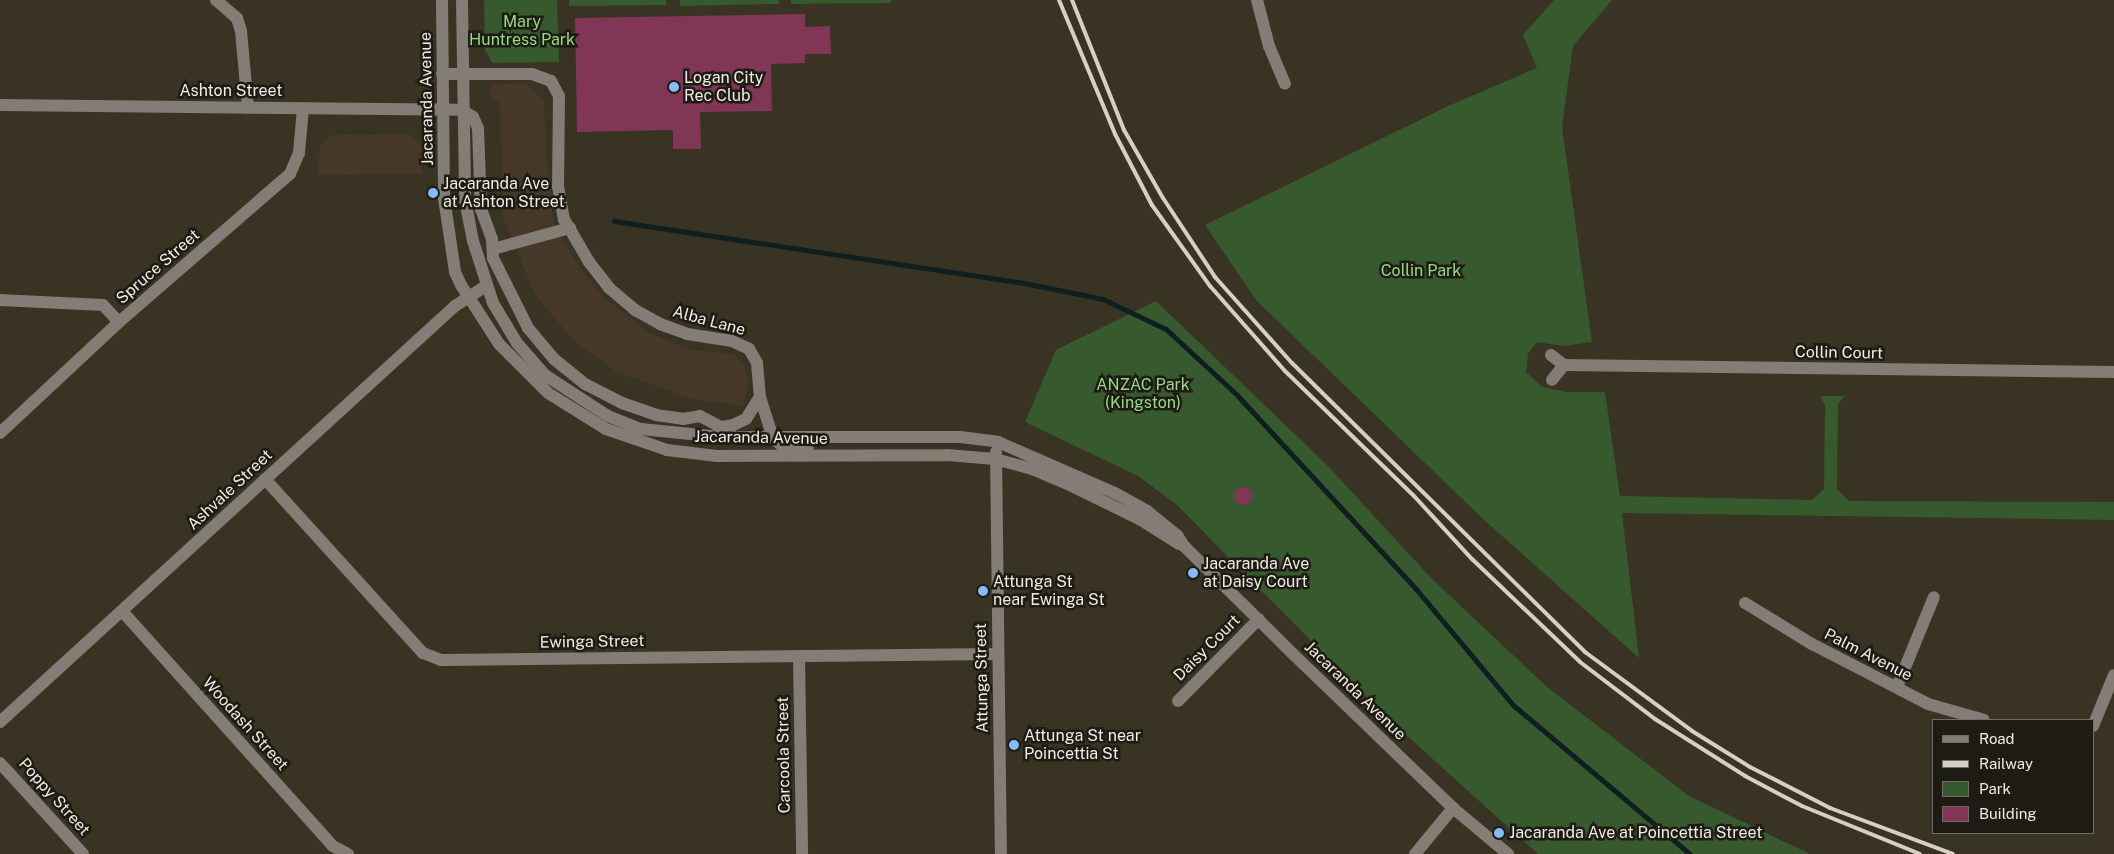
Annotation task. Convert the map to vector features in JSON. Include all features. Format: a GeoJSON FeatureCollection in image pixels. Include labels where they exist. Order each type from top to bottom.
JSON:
{"type":"FeatureCollection","features":[{"type":"Feature","properties":{"kind":"street"},"geometry":{"type":"LineString","coordinates":[[216,0],[236,18],[241,31],[248,108]]}},
{"type":"Feature","properties":{"kind":"street","name":"Jacaranda Avenue"},"geometry":{"type":"LineString","coordinates":[[442,0],[442,110],[447,231],[455,272],[467,296],[499,344],[548,393],[579,415],[627,439],[667,450],[717,456],[947,455],[995,459],[1032,469],[1070,485],[1184,546],[1453,808],[1508,854]]}},
{"type":"Feature","properties":{"kind":"street","name":"Jacaranda Avenue"},"geometry":{"type":"LineString","coordinates":[[462,0],[462,110],[465,200],[486,286],[517,343],[545,375],[576,398],[608,416],[641,429],[721,432],[773,438],[960,437],[998,442],[1115,492],[1147,511],[1178,535],[1184,546]]}},
{"type":"Feature","properties":{"kind":"street"},"geometry":{"type":"LineString","coordinates":[[1257,0],[1269,46],[1285,84]]}},
{"type":"Feature","properties":{"kind":"street","name":"Alba Lane"},"geometry":{"type":"LineString","coordinates":[[442,74],[532,74],[551,81],[559,96],[558,186],[564,218],[594,269],[609,288],[635,310],[660,324],[687,334],[732,340],[749,349],[757,363],[760,397],[773,438]]}},
{"type":"Feature","properties":{"kind":"street","name":"Ashton Street"},"geometry":{"type":"LineString","coordinates":[[0,105],[462,110]]}},
{"type":"Feature","properties":{"kind":"street","name":"Spruce Street"},"geometry":{"type":"LineString","coordinates":[[0,433],[119,322],[290,174],[299,153],[303,108]]}},
{"type":"Feature","properties":{"kind":"street"},"geometry":{"type":"LineString","coordinates":[[462,110],[473,117],[478,128],[481,208],[505,287],[523,320],[554,359],[586,384],[622,403],[656,415],[683,419],[700,416],[721,432],[746,419],[760,397]]}},
{"type":"Feature","properties":{"kind":"street"},"geometry":{"type":"LineString","coordinates":[[493,249],[570,228]]}},
{"type":"Feature","properties":{"kind":"street","name":"Ashvale Street"},"geometry":{"type":"LineString","coordinates":[[0,722],[467,296],[486,286]]}},
{"type":"Feature","properties":{"kind":"street"},"geometry":{"type":"LineString","coordinates":[[0,300],[74,301],[103,306],[119,322]]}},
{"type":"Feature","properties":{"kind":"street"},"geometry":{"type":"LineString","coordinates":[[1551,355],[1564,366],[1552,380]]}},
{"type":"Feature","properties":{"kind":"street","name":"Collin Court"},"geometry":{"type":"LineString","coordinates":[[1564,366],[2114,372]]}},
{"type":"Feature","properties":{"kind":"street"},"geometry":{"type":"LineString","coordinates":[[773,438],[781,445],[796,448],[835,447],[861,456]]}},
{"type":"Feature","properties":{"kind":"street","name":"Attunga Street"},"geometry":{"type":"LineString","coordinates":[[998,442],[995,459],[1001,854]]}},
{"type":"Feature","properties":{"kind":"street","name":"Ewinga Street"},"geometry":{"type":"LineString","coordinates":[[265,479],[423,653],[441,660],[998,654]]}},
{"type":"Feature","properties":{"kind":"street"},"geometry":{"type":"LineString","coordinates":[[1897,687],[1934,597]]}},
{"type":"Feature","properties":{"kind":"street","name":"Palm Avenue"},"geometry":{"type":"LineString","coordinates":[[1745,603],[1812,644],[1928,704],[1980,719]]}},
{"type":"Feature","properties":{"kind":"street","name":"Woodash Street"},"geometry":{"type":"LineString","coordinates":[[122,611],[334,846],[348,854]]}},
{"type":"Feature","properties":{"kind":"street","name":"Daisy Court"},"geometry":{"type":"LineString","coordinates":[[1178,701],[1259,619]]}},
{"type":"Feature","properties":{"kind":"street","name":"Carcoola Street"},"geometry":{"type":"LineString","coordinates":[[799,656],[802,854]]}},
{"type":"Feature","properties":{"kind":"street"},"geometry":{"type":"LineString","coordinates":[[2094,724],[2114,675]]}},
{"type":"Feature","properties":{"kind":"street","name":"Poppy Street"},"geometry":{"type":"LineString","coordinates":[[0,763],[83,854]]}},
{"type":"Feature","properties":{"kind":"street"},"geometry":{"type":"LineString","coordinates":[[1415,854],[1453,808]]}},
{"type":"Feature","properties":{"kind":"shaded area"},"geometry":{"type":"Polygon","coordinates":[[[525,83],[544,100],[546,153],[554,225],[578,265],[602,296],[650,333],[691,350],[733,354],[744,364],[749,382],[744,406],[693,399],[617,372],[573,340],[535,294],[503,218],[500,104],[490,94],[491,85],[525,83]]]}},
{"type":"Feature","properties":{"kind":"shaded area"},"geometry":{"type":"Polygon","coordinates":[[[408,134],[421,145],[421,174],[318,175],[320,145],[331,135],[408,134]]]}},
{"type":"Feature","properties":{"kind":"green space","name":"Mary Huntress Park"},"geometry":{"type":"Polygon","coordinates":[[[484,0],[557,0],[559,62],[492,63],[485,50],[484,0]]]}},
{"type":"Feature","properties":{"kind":"green space"},"geometry":{"type":"Polygon","coordinates":[[[569,0],[666,0],[666,5],[569,6],[569,0]]]}},
{"type":"Feature","properties":{"kind":"green space"},"geometry":{"type":"Polygon","coordinates":[[[680,0],[779,0],[779,4],[680,6],[680,0]]]}},
{"type":"Feature","properties":{"kind":"green space"},"geometry":{"type":"Polygon","coordinates":[[[791,0],[891,0],[891,3],[791,4],[791,0]]]}},
{"type":"Feature","properties":{"kind":"green space","name":"Collin Park"},"geometry":{"type":"Polygon","coordinates":[[[1554,0],[1612,0],[1573,46],[1562,127],[1592,342],[1564,346],[1537,342],[1528,354],[1526,372],[1542,387],[1566,392],[1605,392],[1620,496],[1812,500],[1824,489],[1825,405],[1820,396],[1845,396],[1838,404],[1837,489],[1849,501],[2114,502],[2114,520],[1622,513],[1639,658],[1483,519],[1256,300],[1205,225],[1446,107],[1537,68],[1523,35],[1554,0]]]}},
{"type":"Feature","properties":{"kind":"green space","name":"ANZAC Park (Kingston)"},"geometry":{"type":"Polygon","coordinates":[[[1156,301],[1328,466],[1432,579],[1547,687],[1689,796],[1810,854],[1538,854],[1384,715],[1176,504],[1138,476],[1025,422],[1056,350],[1156,301]]]}},
{"type":"Feature","properties":{"kind":"building","name":"Logan City Rec Club"},"geometry":{"type":"Polygon","coordinates":[[[805,14],[805,27],[830,26],[831,54],[805,54],[805,63],[771,64],[772,111],[700,112],[701,149],[673,149],[673,130],[577,132],[575,18],[805,14]]]}},
{"type":"Feature","properties":{"kind":"building"},"geometry":{"type":"Polygon","coordinates":[[[1243,487],[1249,490],[1252,496],[1249,502],[1243,505],[1237,502],[1234,496],[1237,490],[1243,487]]]}},
{"type":"Feature","properties":{"kind":"waterway"},"geometry":{"type":"LineString","coordinates":[[614,221],[1019,282],[1103,299],[1166,329],[1237,395],[1416,589],[1513,705],[1690,854]]}},
{"type":"Feature","properties":{"kind":"railway"},"geometry":{"type":"LineString","coordinates":[[1059,0],[1115,134],[1152,205],[1210,286],[1285,371],[1414,496],[1472,559],[1580,662],[1655,719],[1745,776],[1802,806],[1920,854]]}},
{"type":"Feature","properties":{"kind":"railway"},"geometry":{"type":"LineString","coordinates":[[1072,0],[1124,130],[1163,198],[1215,277],[1292,363],[1585,652],[1692,731],[1750,767],[1830,808],[1953,854]]}},
{"type":"Feature","properties":{"kind":"place","name":"Logan City Rec Club"},"geometry":{"type":"Point","coordinates":[674,87]}},
{"type":"Feature","properties":{"kind":"place","name":"Jacaranda Ave at Ashton Street"},"geometry":{"type":"Point","coordinates":[433,193]}},
{"type":"Feature","properties":{"kind":"place","name":"Jacaranda Ave at Daisy Court"},"geometry":{"type":"Point","coordinates":[1193,573]}},
{"type":"Feature","properties":{"kind":"place","name":"Attunga St near Ewinga St"},"geometry":{"type":"Point","coordinates":[983,591]}},
{"type":"Feature","properties":{"kind":"place","name":"Attunga St near Poincettia St"},"geometry":{"type":"Point","coordinates":[1014,745]}},
{"type":"Feature","properties":{"kind":"place","name":"Jacaranda Ave at Poincettia Street"},"geometry":{"type":"Point","coordinates":[1499,833]}}]}
